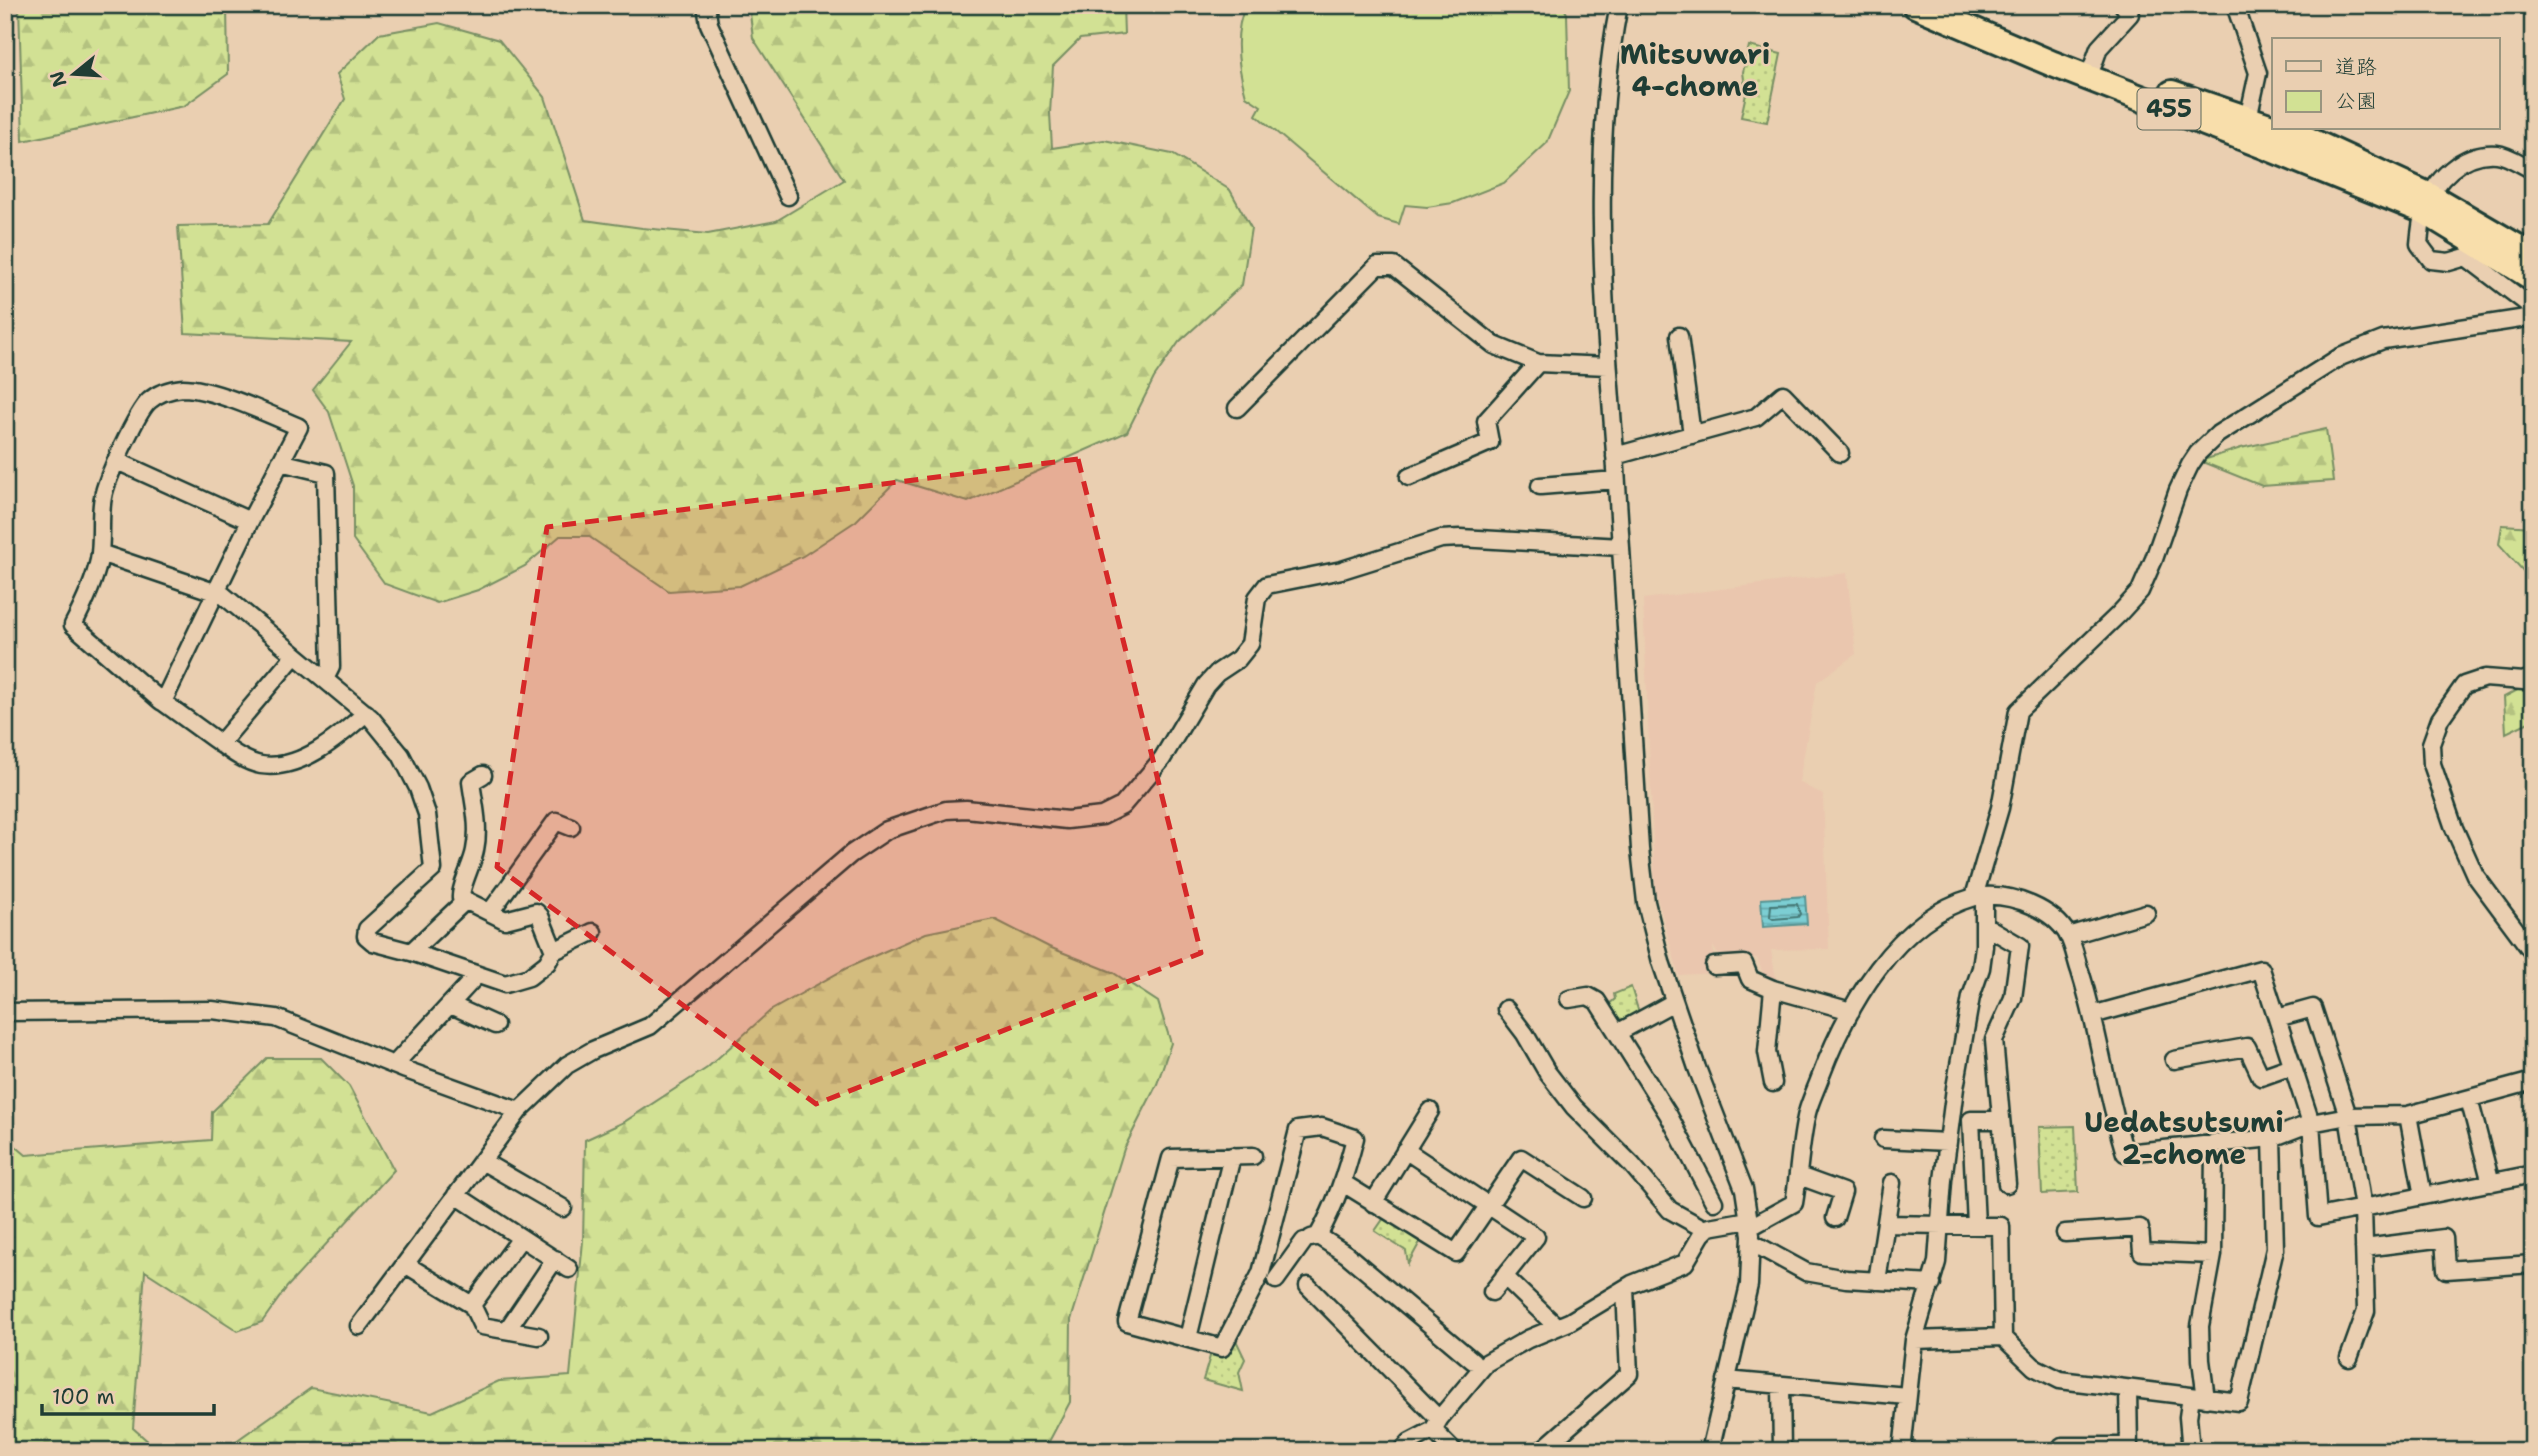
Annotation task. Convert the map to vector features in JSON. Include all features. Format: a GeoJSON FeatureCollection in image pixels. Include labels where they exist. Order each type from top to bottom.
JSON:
{"type":"FeatureCollection","features":[{"type":"Feature","properties":{"kind":"highway","name":"455"},"geometry":{"type":"LineString","coordinates":[[1915,5],[2053,64],[2264,146],[2427,204],[2533,278]]}},
{"type":"Feature","properties":{"kind":"highway","name":"455"},"geometry":{"type":"LineString","coordinates":[[1950,5],[2065,56],[2272,127]]}},
{"type":"Feature","properties":{"kind":"highway","name":"455"},"geometry":{"type":"LineString","coordinates":[[2280,130],[2304,138],[2427,204],[2533,256]]}},
{"type":"Feature","properties":{"kind":"street"},"geometry":{"type":"LineString","coordinates":[[706,5],[709,24],[789,196]]}},
{"type":"Feature","properties":{"kind":"street"},"geometry":{"type":"LineString","coordinates":[[1619,5],[1605,92],[1602,175],[1608,366],[1640,849],[1646,902],[1661,962],[1744,1189],[1751,1223],[1749,1285],[1710,1451]]}},
{"type":"Feature","properties":{"kind":"street"},"geometry":{"type":"LineString","coordinates":[[2092,65],[2099,48],[2130,14],[2123,5]]}},
{"type":"Feature","properties":{"kind":"street"},"geometry":{"type":"LineString","coordinates":[[2235,5],[2259,73],[2248,119]]}},
{"type":"Feature","properties":{"kind":"street"},"geometry":{"type":"LineString","coordinates":[[2533,170],[2499,154],[2471,157],[2446,173],[2427,204],[2418,244],[2431,260],[2449,262],[2466,257],[2533,309]]}},
{"type":"Feature","properties":{"kind":"street"},"geometry":{"type":"LineString","coordinates":[[1237,408],[1377,266],[1394,266],[1494,345],[1538,363],[1608,366]]}},
{"type":"Feature","properties":{"kind":"street"},"geometry":{"type":"LineString","coordinates":[[1402,1451],[1410,1442],[1436,1425],[1486,1363],[1556,1326],[1569,1322],[1632,1284],[1685,1263],[1709,1227],[1751,1223],[1794,1203],[1807,1112],[1831,1048],[1883,964],[1915,930],[1952,903],[1974,897],[2000,808],[2018,711],[2140,591],[2178,490],[2198,453],[2218,434],[2340,357],[2384,340],[2533,317]]}},
{"type":"Feature","properties":{"kind":"street"},"geometry":{"type":"LineString","coordinates":[[1679,336],[1692,435]]}},
{"type":"Feature","properties":{"kind":"street"},"geometry":{"type":"LineString","coordinates":[[1409,477],[1490,442],[1486,421],[1538,363]]}},
{"type":"Feature","properties":{"kind":"street"},"geometry":{"type":"LineString","coordinates":[[163,702],[250,521],[299,427],[212,394],[187,388],[165,392],[145,404],[117,461],[103,497],[100,553],[86,598],[74,625],[163,702],[220,744],[253,763],[286,764],[307,757],[366,713]]}},
{"type":"Feature","properties":{"kind":"street"},"geometry":{"type":"LineString","coordinates":[[1615,456],[1756,417],[1783,394],[1840,453]]}},
{"type":"Feature","properties":{"kind":"street"},"geometry":{"type":"LineString","coordinates":[[117,461],[250,521]]}},
{"type":"Feature","properties":{"kind":"street"},"geometry":{"type":"LineString","coordinates":[[280,462],[326,473],[331,667],[325,679]]}},
{"type":"Feature","properties":{"kind":"street"},"geometry":{"type":"LineString","coordinates":[[1540,486],[1616,480]]}},
{"type":"Feature","properties":{"kind":"street"},"geometry":{"type":"LineString","coordinates":[[359,1326],[519,1111],[567,1065],[593,1050],[650,1026],[851,854],[887,830],[946,810],[966,809],[1067,820],[1102,816],[1122,806],[1162,759],[1206,685],[1217,673],[1238,659],[1250,644],[1257,598],[1267,586],[1342,570],[1441,539],[1621,547]]}},
{"type":"Feature","properties":{"kind":"street"},"geometry":{"type":"LineString","coordinates":[[100,553],[217,592],[366,713],[401,755],[418,788],[427,814],[433,869],[367,929],[366,936],[373,942],[505,984],[529,977],[547,962],[554,951],[593,932]]}},
{"type":"Feature","properties":{"kind":"street"},"geometry":{"type":"LineString","coordinates":[[220,744],[295,655]]}},
{"type":"Feature","properties":{"kind":"street"},"geometry":{"type":"LineString","coordinates":[[2533,677],[2523,681],[2485,678],[2464,685],[2440,719],[2431,744],[2432,764],[2454,828],[2475,875],[2533,953]]}},
{"type":"Feature","properties":{"kind":"street"},"geometry":{"type":"LineString","coordinates":[[483,775],[471,782],[477,836],[461,898],[505,920],[536,912],[554,951]]}},
{"type":"Feature","properties":{"kind":"street"},"geometry":{"type":"LineString","coordinates":[[491,911],[556,821],[571,827]]}},
{"type":"Feature","properties":{"kind":"street"},"geometry":{"type":"LineString","coordinates":[[1902,1451],[1914,1340],[1937,1262],[1951,1119],[1971,997],[1981,968],[1984,896],[1998,895],[2020,900],[2059,923],[2068,936],[2092,1015],[2125,1153],[2272,1138],[2311,1123],[2348,1116],[2408,1115],[2533,1081]]}},
{"type":"Feature","properties":{"kind":"street"},"geometry":{"type":"LineString","coordinates":[[411,952],[465,901]]}},
{"type":"Feature","properties":{"kind":"street"},"geometry":{"type":"LineString","coordinates":[[2068,936],[2146,914]]}},
{"type":"Feature","properties":{"kind":"street"},"geometry":{"type":"LineString","coordinates":[[1984,925],[2020,946],[2013,998],[1994,1040],[2007,1184]]}},
{"type":"Feature","properties":{"kind":"street"},"geometry":{"type":"LineString","coordinates":[[1714,966],[1744,964],[1751,979],[1773,989],[1851,1012]]}},
{"type":"Feature","properties":{"kind":"street"},"geometry":{"type":"LineString","coordinates":[[2092,1015],[2261,969],[2311,1123],[2318,1217],[2533,1174]]}},
{"type":"Feature","properties":{"kind":"street"},"geometry":{"type":"LineString","coordinates":[[394,1065],[477,975]]}},
{"type":"Feature","properties":{"kind":"street"},"geometry":{"type":"LineString","coordinates":[[1773,989],[1767,1052],[1773,1083]]}},
{"type":"Feature","properties":{"kind":"street"},"geometry":{"type":"LineString","coordinates":[[1569,999],[1588,996],[1597,1001],[1668,1114],[1714,1202]]}},
{"type":"Feature","properties":{"kind":"street"},"geometry":{"type":"LineString","coordinates":[[1617,1033],[1674,1002]]}},
{"type":"Feature","properties":{"kind":"street"},"geometry":{"type":"LineString","coordinates":[[451,1005],[495,1025]]}},
{"type":"Feature","properties":{"kind":"street"},"geometry":{"type":"LineString","coordinates":[[2277,1018],[2314,1008],[2348,1116],[2364,1208],[2366,1311],[2348,1358]]}},
{"type":"Feature","properties":{"kind":"street"},"geometry":{"type":"LineString","coordinates":[[1506,1009],[1525,1034],[1547,1072],[1574,1107],[1623,1156],[1670,1210],[1706,1230]]}},
{"type":"Feature","properties":{"kind":"street"},"geometry":{"type":"LineString","coordinates":[[5,1012],[212,1010],[276,1018],[519,1111]]}},
{"type":"Feature","properties":{"kind":"street"},"geometry":{"type":"LineString","coordinates":[[2174,1060],[2247,1047],[2260,1077],[2292,1066]]}},
{"type":"Feature","properties":{"kind":"street"},"geometry":{"type":"LineString","coordinates":[[2469,1099],[2491,1183]]}},
{"type":"Feature","properties":{"kind":"street"},"geometry":{"type":"LineString","coordinates":[[1373,1202],[1430,1111]]}},
{"type":"Feature","properties":{"kind":"street"},"geometry":{"type":"LineString","coordinates":[[2408,1115],[2423,1196]]}},
{"type":"Feature","properties":{"kind":"street"},"geometry":{"type":"LineString","coordinates":[[1951,1119],[2000,1120]]}},
{"type":"Feature","properties":{"kind":"street"},"geometry":{"type":"LineString","coordinates":[[1971,1120],[1976,1225]]}},
{"type":"Feature","properties":{"kind":"street"},"geometry":{"type":"LineString","coordinates":[[1253,1156],[1171,1158],[1128,1322],[1222,1348],[1261,1273],[1285,1156],[1298,1130],[1322,1127],[1355,1138],[1343,1184],[1333,1209],[1276,1280]]}},
{"type":"Feature","properties":{"kind":"street"},"geometry":{"type":"LineString","coordinates":[[1886,1224],[2001,1226],[2003,1337],[2034,1367],[2060,1380],[2239,1402],[2275,1249],[2272,1138]]}},
{"type":"Feature","properties":{"kind":"street"},"geometry":{"type":"LineString","coordinates":[[1883,1139],[1948,1142]]}},
{"type":"Feature","properties":{"kind":"street"},"geometry":{"type":"LineString","coordinates":[[2191,1451],[2188,1417],[2198,1398],[2200,1326],[2213,1255],[2214,1143]]}},
{"type":"Feature","properties":{"kind":"street"},"geometry":{"type":"LineString","coordinates":[[1405,1150],[1536,1237],[1492,1292]]}},
{"type":"Feature","properties":{"kind":"street"},"geometry":{"type":"LineString","coordinates":[[1188,1338],[1232,1156]]}},
{"type":"Feature","properties":{"kind":"street"},"geometry":{"type":"LineString","coordinates":[[1343,1184],[1456,1253],[1521,1158],[1583,1198]]}},
{"type":"Feature","properties":{"kind":"street"},"geometry":{"type":"LineString","coordinates":[[482,1161],[563,1208]]}},
{"type":"Feature","properties":{"kind":"street"},"geometry":{"type":"LineString","coordinates":[[1799,1176],[1843,1192],[1835,1218]]}},
{"type":"Feature","properties":{"kind":"street"},"geometry":{"type":"LineString","coordinates":[[1877,1281],[1892,1184]]}},
{"type":"Feature","properties":{"kind":"street"},"geometry":{"type":"LineString","coordinates":[[456,1195],[569,1269]]}},
{"type":"Feature","properties":{"kind":"street"},"geometry":{"type":"LineString","coordinates":[[2065,1233],[2140,1228],[2142,1252],[2213,1255]]}},
{"type":"Feature","properties":{"kind":"street"},"geometry":{"type":"LineString","coordinates":[[472,1306],[521,1238]]}},
{"type":"Feature","properties":{"kind":"street"},"geometry":{"type":"LineString","coordinates":[[1311,1238],[1346,1254],[1473,1361]]}},
{"type":"Feature","properties":{"kind":"street"},"geometry":{"type":"LineString","coordinates":[[2364,1248],[2444,1238],[2446,1270],[2533,1264]]}},
{"type":"Feature","properties":{"kind":"street"},"geometry":{"type":"LineString","coordinates":[[1751,1242],[1806,1272],[1877,1281],[1931,1284]]}},
{"type":"Feature","properties":{"kind":"street"},"geometry":{"type":"LineString","coordinates":[[507,1330],[555,1259]]}},
{"type":"Feature","properties":{"kind":"street"},"geometry":{"type":"LineString","coordinates":[[405,1264],[472,1306],[482,1325],[539,1336]]}},
{"type":"Feature","properties":{"kind":"street"},"geometry":{"type":"LineString","coordinates":[[1504,1276],[1556,1326]]}},
{"type":"Feature","properties":{"kind":"street"},"geometry":{"type":"LineString","coordinates":[[1308,1286],[1436,1425],[1454,1451]]}},
{"type":"Feature","properties":{"kind":"street"},"geometry":{"type":"LineString","coordinates":[[1541,1451],[1629,1374],[1625,1289]]}},
{"type":"Feature","properties":{"kind":"street"},"geometry":{"type":"LineString","coordinates":[[1914,1340],[2003,1337]]}},
{"type":"Feature","properties":{"kind":"street"},"geometry":{"type":"LineString","coordinates":[[1727,1380],[1907,1396]]}},
{"type":"Feature","properties":{"kind":"street"},"geometry":{"type":"LineString","coordinates":[[1781,1385],[1782,1451]]}},
{"type":"Feature","properties":{"kind":"street"},"geometry":{"type":"LineString","coordinates":[[2062,1451],[2062,1446],[2129,1449],[2128,1389]]}},
{"type":"Feature","properties":{"kind":"highlighted area"},"geometry":{"type":"Polygon","coordinates":[[[1078,459],[1201,953],[816,1104],[497,867],[547,527],[1078,459]]]}},
{"type":"Feature","properties":{"kind":"shaded area"},"geometry":{"type":"Polygon","coordinates":[[[1847,573],[1856,654],[1817,682],[1799,782],[1823,795],[1829,949],[1771,950],[1776,979],[1766,981],[1757,958],[1721,960],[1713,946],[1715,973],[1679,975],[1655,890],[1643,599],[1847,573]]]}},
{"type":"Feature","properties":{"kind":"green space"},"geometry":{"type":"Polygon","coordinates":[[[19,5],[227,5],[228,74],[184,106],[23,141],[19,5]]]}},
{"type":"Feature","properties":{"kind":"green space"},"geometry":{"type":"Polygon","coordinates":[[[749,5],[1123,5],[1124,34],[1080,39],[1053,66],[1050,113],[1052,148],[1104,140],[1172,154],[1230,190],[1251,228],[1242,285],[1179,342],[1154,378],[1127,432],[968,502],[897,480],[856,521],[803,556],[740,586],[669,591],[588,536],[560,536],[525,566],[478,590],[437,603],[385,584],[353,540],[353,486],[329,412],[313,390],[351,342],[185,333],[178,226],[268,224],[345,99],[337,74],[379,34],[439,23],[499,40],[545,97],[585,220],[708,234],[776,221],[844,180],[753,38],[749,5]]]}},
{"type":"Feature","properties":{"kind":"green space"},"geometry":{"type":"Polygon","coordinates":[[[1246,5],[1563,5],[1567,14],[1569,91],[1547,143],[1504,183],[1453,203],[1427,207],[1405,205],[1399,224],[1378,218],[1256,115],[1261,106],[1246,96],[1239,62],[1239,27],[1246,5]]]}},
{"type":"Feature","properties":{"kind":"green space"},"geometry":{"type":"Polygon","coordinates":[[[1749,46],[1781,54],[1767,122],[1741,117],[1746,94],[1743,72],[1749,46]]]}},
{"type":"Feature","properties":{"kind":"green space"},"geometry":{"type":"Polygon","coordinates":[[[2326,429],[2333,481],[2262,486],[2200,461],[2241,448],[2326,429]]]}},
{"type":"Feature","properties":{"kind":"green space"},"geometry":{"type":"Polygon","coordinates":[[[2502,525],[2533,527],[2533,582],[2499,544],[2502,525]]]}},
{"type":"Feature","properties":{"kind":"green space"},"geometry":{"type":"Polygon","coordinates":[[[2533,682],[2533,720],[2506,733],[2504,697],[2533,682]]]}},
{"type":"Feature","properties":{"kind":"green space"},"geometry":{"type":"Polygon","coordinates":[[[994,919],[1049,947],[1112,972],[1158,1002],[1171,1043],[1157,1084],[1124,1149],[1071,1320],[1070,1402],[1044,1451],[222,1451],[311,1388],[432,1412],[499,1381],[570,1376],[583,1241],[585,1140],[624,1122],[707,1068],[770,1011],[847,968],[926,933],[994,919]]]}},
{"type":"Feature","properties":{"kind":"green space"},"geometry":{"type":"Polygon","coordinates":[[[1631,987],[1639,1013],[1620,1025],[1608,1005],[1615,999],[1614,994],[1631,987]]]}},
{"type":"Feature","properties":{"kind":"green space"},"geometry":{"type":"Polygon","coordinates":[[[267,1058],[321,1058],[349,1086],[394,1170],[287,1287],[262,1322],[238,1331],[145,1271],[133,1428],[159,1451],[5,1451],[5,1137],[26,1155],[211,1140],[212,1112],[267,1058]]]}},
{"type":"Feature","properties":{"kind":"green space"},"geometry":{"type":"Polygon","coordinates":[[[2075,1126],[2078,1192],[2042,1194],[2039,1127],[2075,1126]]]}},
{"type":"Feature","properties":{"kind":"green space"},"geometry":{"type":"Polygon","coordinates":[[[1384,1218],[1420,1242],[1408,1264],[1406,1251],[1375,1231],[1384,1218]]]}},
{"type":"Feature","properties":{"kind":"green space"},"geometry":{"type":"Polygon","coordinates":[[[1235,1338],[1245,1359],[1239,1372],[1243,1391],[1203,1380],[1211,1353],[1226,1357],[1235,1338]]]}},
{"type":"Feature","properties":{"kind":"water"},"geometry":{"type":"Polygon","coordinates":[[[1805,896],[1807,924],[1763,927],[1761,899],[1805,896]]]}},
{"type":"Feature","properties":{"kind":"district","name":"Mitsuwari 4-chome"},"geometry":{"type":"Point","coordinates":[1695,70]}},
{"type":"Feature","properties":{"kind":"district","name":"Uedatsutsumi 2-chome"},"geometry":{"type":"Point","coordinates":[2184,1138]}}]}
